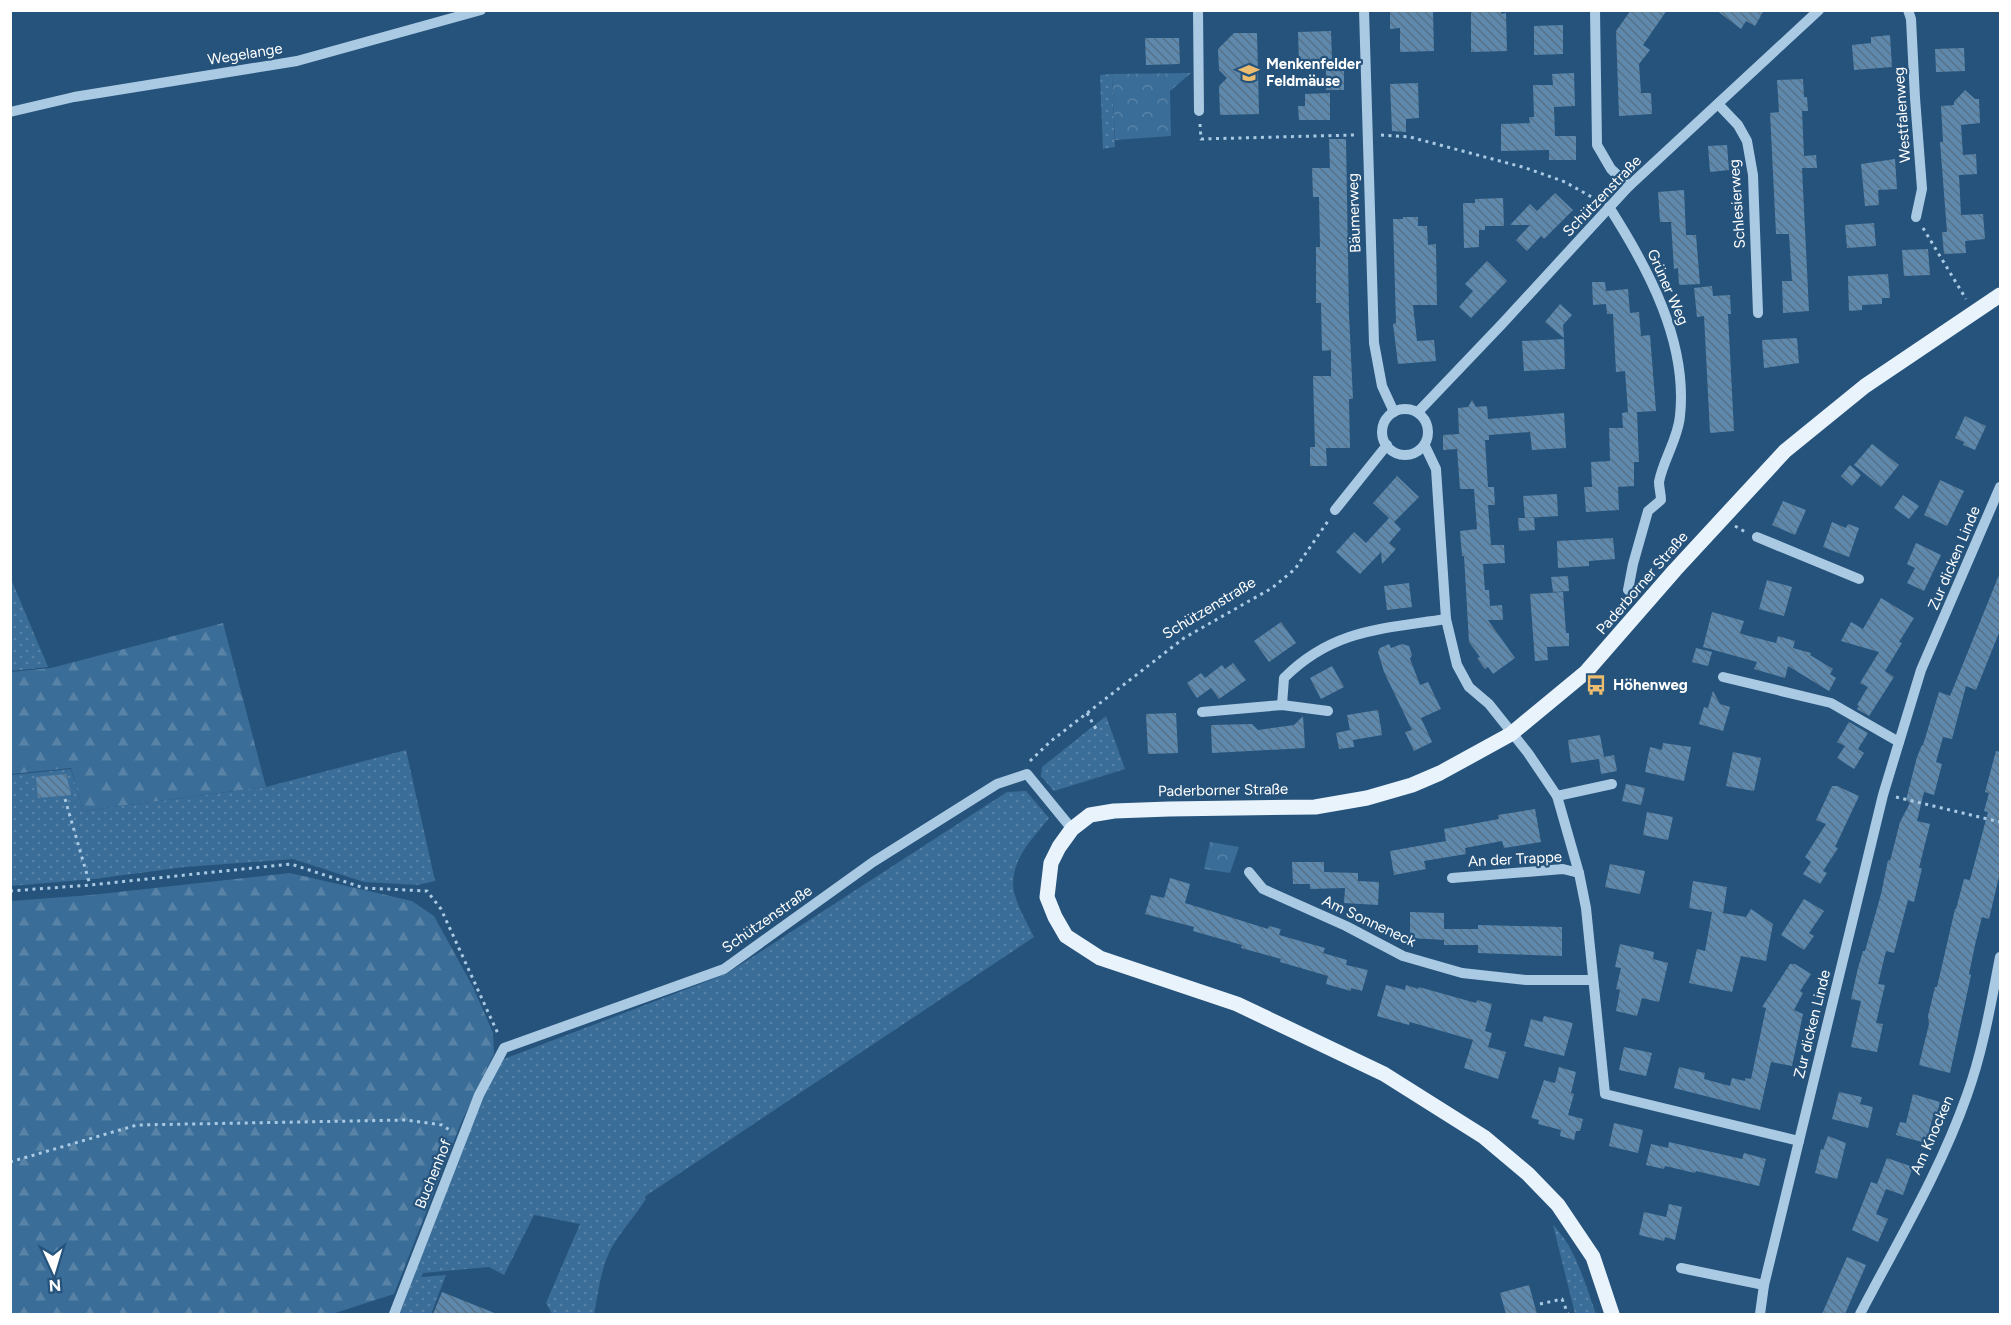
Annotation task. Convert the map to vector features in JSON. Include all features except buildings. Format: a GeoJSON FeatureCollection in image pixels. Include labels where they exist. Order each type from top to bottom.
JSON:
{"type":"FeatureCollection","features":[{"type":"Feature","properties":{"kind":"main road","name":"Paderborner Straße"},"geometry":{"type":"LineString","coordinates":[[1612,1314],[1593,1257],[1558,1205],[1528,1173],[1484,1137],[1374,1069],[1237,1004],[1100,958],[1066,936],[1055,917],[1047,897],[1051,862],[1071,829],[1090,816],[1114,811],[1315,807],[1367,798],[1412,785],[1440,773],[1511,734],[1586,672],[1675,570],[1785,451],[1865,386],[1973,311],[2001,295]]}},
{"type":"Feature","properties":{"kind":"street","name":"Wegelange"},"geometry":{"type":"LineString","coordinates":[[10,112],[74,97],[297,61],[481,10]]}},
{"type":"Feature","properties":{"kind":"street"},"geometry":{"type":"LineString","coordinates":[[1198,10],[1199,111]]}},
{"type":"Feature","properties":{"kind":"street","name":"Bäumerweg"},"geometry":{"type":"LineString","coordinates":[[1364,10],[1374,343],[1382,386],[1394,412]]}},
{"type":"Feature","properties":{"kind":"street"},"geometry":{"type":"LineString","coordinates":[[1595,10],[1597,145],[1611,169],[1629,186]]}},
{"type":"Feature","properties":{"kind":"street","name":"Schützenstraße"},"geometry":{"type":"LineString","coordinates":[[1418,412],[1629,186],[1819,10]]}},
{"type":"Feature","properties":{"kind":"street","name":"Westfalenweg"},"geometry":{"type":"LineString","coordinates":[[1908,10],[1911,19],[1922,189],[1916,217]]}},
{"type":"Feature","properties":{"kind":"street","name":"Schlesierweg"},"geometry":{"type":"LineString","coordinates":[[1718,104],[1738,124],[1747,141],[1753,175],[1758,313]]}},
{"type":"Feature","properties":{"kind":"street","name":"Grüner Weg"},"geometry":{"type":"LineString","coordinates":[[1609,207],[1630,240],[1671,327],[1680,369],[1680,418],[1659,483],[1661,500],[1648,511],[1628,590]]}},
{"type":"Feature","properties":{"kind":"street"},"geometry":{"type":"LineString","coordinates":[[1425,446],[1415,453],[1402,455],[1395,452],[1387,446],[1382,435],[1384,424],[1394,412],[1402,409],[1418,412],[1427,424],[1425,446],[1436,469],[1446,619],[1457,665],[1469,687],[1489,704],[1528,753],[1557,796],[1579,873],[1586,908],[1605,1094],[1798,1141]]}},
{"type":"Feature","properties":{"kind":"street"},"geometry":{"type":"LineString","coordinates":[[1335,510],[1387,446]]}},
{"type":"Feature","properties":{"kind":"street","name":"Zur dicken Linde"},"geometry":{"type":"LineString","coordinates":[[1760,1314],[1764,1285],[1798,1141],[1883,795],[1921,670],[2001,487]]}},
{"type":"Feature","properties":{"kind":"street"},"geometry":{"type":"LineString","coordinates":[[1757,537],[1859,579]]}},
{"type":"Feature","properties":{"kind":"street"},"geometry":{"type":"LineString","coordinates":[[1282,705],[1284,678],[1298,664],[1336,641],[1362,633],[1446,619]]}},
{"type":"Feature","properties":{"kind":"street"},"geometry":{"type":"LineString","coordinates":[[1723,676],[1831,703],[1899,742]]}},
{"type":"Feature","properties":{"kind":"street"},"geometry":{"type":"LineString","coordinates":[[1202,712],[1282,705],[1328,711]]}},
{"type":"Feature","properties":{"kind":"street"},"geometry":{"type":"LineString","coordinates":[[1027,774],[1071,829]]}},
{"type":"Feature","properties":{"kind":"street","name":"Schützenstraße"},"geometry":{"type":"LineString","coordinates":[[504,1048],[724,969],[873,862],[997,784],[1027,774]]}},
{"type":"Feature","properties":{"kind":"street"},"geometry":{"type":"LineString","coordinates":[[1557,796],[1612,784]]}},
{"type":"Feature","properties":{"kind":"street","name":"An der Trappe"},"geometry":{"type":"LineString","coordinates":[[1452,878],[1563,869],[1579,873]]}},
{"type":"Feature","properties":{"kind":"street","name":"Am Sonneneck"},"geometry":{"type":"LineString","coordinates":[[1250,872],[1263,889],[1346,926],[1403,956],[1462,973],[1526,980],[1593,980]]}},
{"type":"Feature","properties":{"kind":"street","name":"Am Knocken"},"geometry":{"type":"LineString","coordinates":[[1860,1314],[1948,1144],[1980,1054],[2001,957]]}},
{"type":"Feature","properties":{"kind":"street","name":"Buchenhof"},"geometry":{"type":"LineString","coordinates":[[394,1314],[464,1139],[479,1095],[504,1048]]}},
{"type":"Feature","properties":{"kind":"street"},"geometry":{"type":"LineString","coordinates":[[1681,1268],[1764,1285]]}},
{"type":"Feature","properties":{"kind":"path"},"geometry":{"type":"LineString","coordinates":[[1199,111],[1201,139],[1366,134],[1410,137],[1508,162],[1565,182],[1609,207]]}},
{"type":"Feature","properties":{"kind":"path"},"geometry":{"type":"LineString","coordinates":[[1916,217],[1973,311]]}},
{"type":"Feature","properties":{"kind":"path","name":"Schützenstraße"},"geometry":{"type":"LineString","coordinates":[[1027,774],[1031,759],[1184,638],[1272,588],[1295,569],[1335,510]]}},
{"type":"Feature","properties":{"kind":"path"},"geometry":{"type":"LineString","coordinates":[[1087,713],[1096,729]]}},
{"type":"Feature","properties":{"kind":"path"},"geometry":{"type":"LineString","coordinates":[[1897,797],[2001,822]]}},
{"type":"Feature","properties":{"kind":"path"},"geometry":{"type":"LineString","coordinates":[[65,800],[90,885]]}},
{"type":"Feature","properties":{"kind":"path"},"geometry":{"type":"LineString","coordinates":[[10,891],[291,864],[364,888],[427,891],[441,909],[504,1048]]}},
{"type":"Feature","properties":{"kind":"path"},"geometry":{"type":"LineString","coordinates":[[10,1162],[137,1125],[406,1120],[442,1125],[464,1139]]}},
{"type":"Feature","properties":{"kind":"path"},"geometry":{"type":"LineString","coordinates":[[1540,1304],[1562,1299],[1568,1314]]}},
{"type":"Feature","properties":{"kind":"green space"},"geometry":{"type":"Polygon","coordinates":[[[1191,73],[1170,91],[1171,136],[1115,140],[1112,74],[1191,73]]]}},
{"type":"Feature","properties":{"kind":"green space"},"geometry":{"type":"Polygon","coordinates":[[[1112,74],[1115,147],[1103,149],[1100,75],[1112,74]]]}},
{"type":"Feature","properties":{"kind":"green space"},"geometry":{"type":"Polygon","coordinates":[[[11,579],[48,667],[11,671],[11,579]]]}},
{"type":"Feature","properties":{"kind":"green space"},"geometry":{"type":"Polygon","coordinates":[[[223,623],[266,787],[83,811],[71,768],[11,774],[11,672],[51,668],[223,623]]]}},
{"type":"Feature","properties":{"kind":"green space"},"geometry":{"type":"Polygon","coordinates":[[[1106,716],[1125,769],[1054,791],[1041,776],[1042,767],[1106,716]]]}},
{"type":"Feature","properties":{"kind":"green space"},"geometry":{"type":"Polygon","coordinates":[[[406,750],[435,881],[418,885],[364,882],[293,859],[185,867],[94,879],[11,886],[11,775],[71,769],[83,811],[266,787],[406,750]]]}},
{"type":"Feature","properties":{"kind":"green space"},"geometry":{"type":"Polygon","coordinates":[[[1026,791],[1049,818],[1020,856],[1014,874],[1015,897],[1034,937],[644,1197],[646,1199],[610,1250],[601,1277],[594,1314],[552,1314],[546,1303],[580,1224],[534,1215],[504,1275],[489,1267],[423,1273],[421,1277],[446,1275],[431,1314],[399,1314],[489,1080],[504,1059],[726,974],[1007,792],[1026,791]]]}},
{"type":"Feature","properties":{"kind":"green space"},"geometry":{"type":"Polygon","coordinates":[[[1210,842],[1239,847],[1230,873],[1204,869],[1210,842]]]}},
{"type":"Feature","properties":{"kind":"green space"},"geometry":{"type":"Polygon","coordinates":[[[290,873],[412,901],[434,916],[473,987],[493,1033],[494,1054],[461,1123],[394,1294],[332,1314],[11,1314],[11,901],[91,895],[290,873]]]}},
{"type":"Feature","properties":{"kind":"green space"},"geometry":{"type":"Polygon","coordinates":[[[1553,1225],[1574,1255],[1596,1314],[1575,1314],[1553,1225]]]}},
{"type":"Feature","properties":{"kind":"place","name":"Menkenfelder Feldmäuse"},"geometry":{"type":"Point","coordinates":[1249,73]}},
{"type":"Feature","properties":{"kind":"place","name":"Höhenweg"},"geometry":{"type":"Point","coordinates":[1596,685]}}]}
